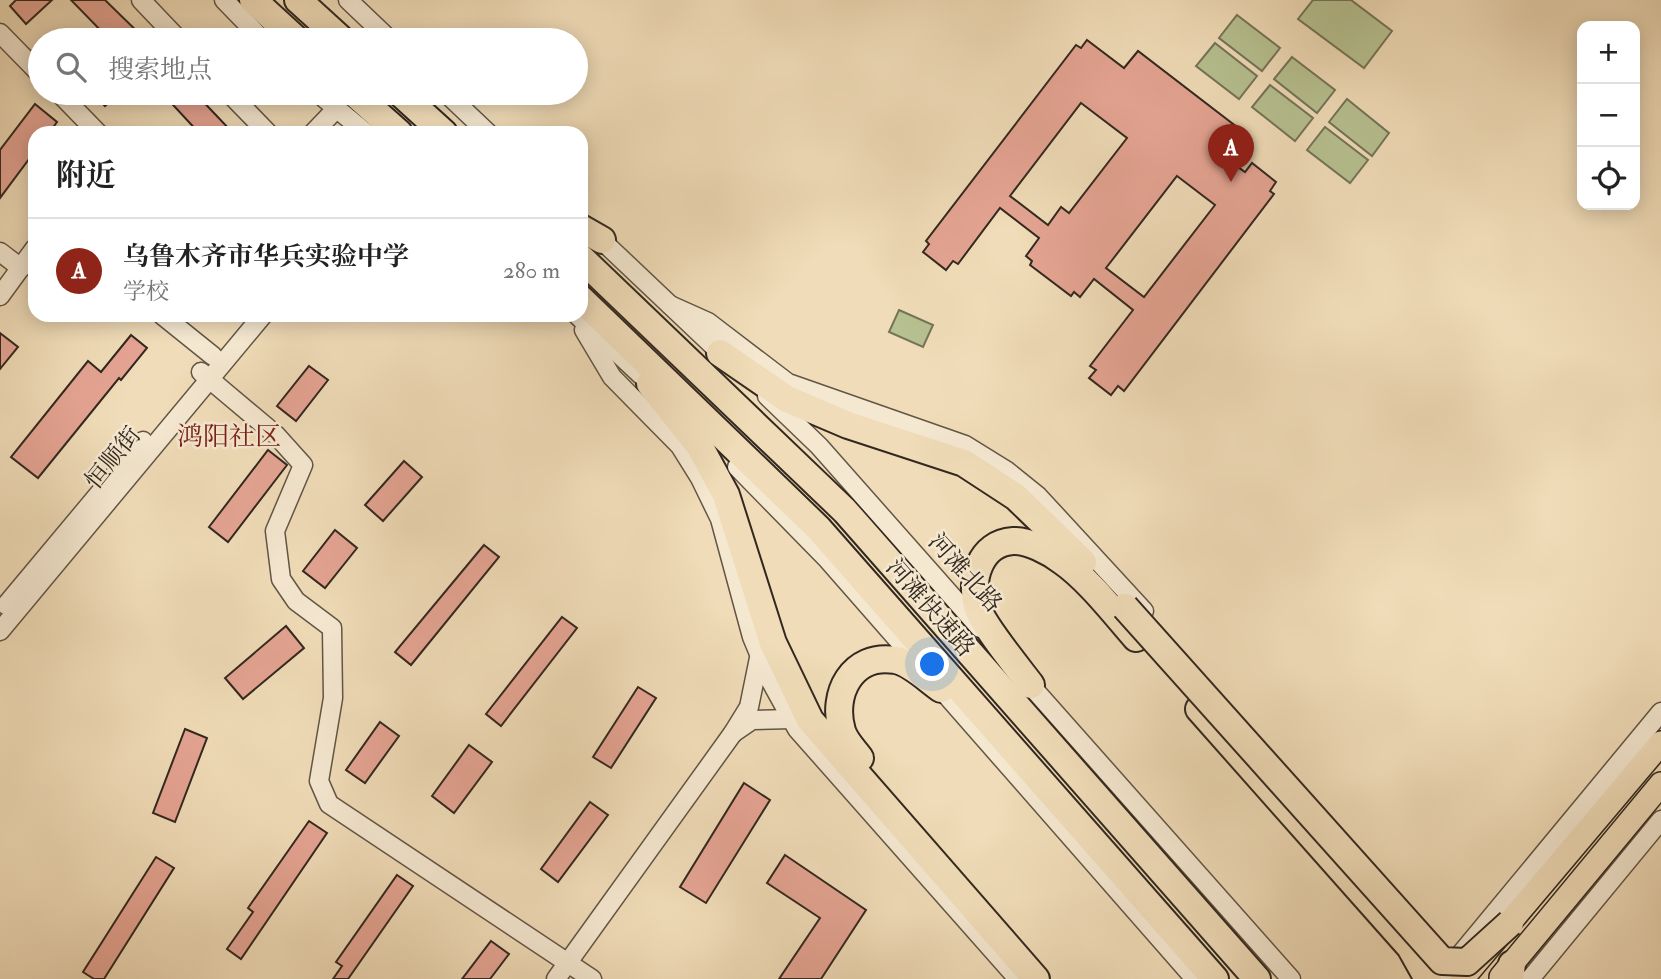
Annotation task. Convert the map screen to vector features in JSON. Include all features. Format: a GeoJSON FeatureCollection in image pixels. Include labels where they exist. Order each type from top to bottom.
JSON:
{"type":"FeatureCollection","features":[{"type":"Feature","properties":{"kind":"highway"},"geometry":{"type":"LineString","coordinates":[[253,0],[284,28]]}},
{"type":"Feature","properties":{"kind":"highway"},"geometry":{"type":"LineString","coordinates":[[298,0],[329,28]]}},
{"type":"Feature","properties":{"kind":"highway"},"geometry":{"type":"LineString","coordinates":[[352,105],[387,126]]}},
{"type":"Feature","properties":{"kind":"highway"},"geometry":{"type":"LineString","coordinates":[[413,105],[436,126]]}},
{"type":"Feature","properties":{"kind":"highway","name":"河滩快速路"},"geometry":{"type":"LineString","coordinates":[[588,265],[845,511],[1257,979]]}},
{"type":"Feature","properties":{"kind":"highway","name":"河滩快速路"},"geometry":{"type":"LineString","coordinates":[[588,306],[818,528],[1215,979]]}},
{"type":"Feature","properties":{"kind":"highway"},"geometry":{"type":"LineString","coordinates":[[720,352],[787,399],[848,425],[964,463],[1016,497],[1442,961],[1467,962],[1510,923]]}},
{"type":"Feature","properties":{"kind":"highway"},"geometry":{"type":"LineString","coordinates":[[650,383],[700,447],[726,495],[773,643],[810,720],[889,800],[1052,979]]}},
{"type":"Feature","properties":{"kind":"highway"},"geometry":{"type":"LineString","coordinates":[[1031,685],[977,609],[974,580],[979,561],[993,549],[1012,541],[1032,545],[1063,561],[1118,608],[1409,947],[1428,979]]}},
{"type":"Feature","properties":{"kind":"highway"},"geometry":{"type":"LineString","coordinates":[[941,689],[898,660],[876,659],[854,669],[842,685],[838,707],[842,734],[889,800],[1036,979]]}},
{"type":"Feature","properties":{"kind":"main road"},"geometry":{"type":"LineString","coordinates":[[1462,979],[1661,743]]}},
{"type":"Feature","properties":{"kind":"main road"},"geometry":{"type":"LineString","coordinates":[[1513,975],[1661,784]]}},
{"type":"Feature","properties":{"kind":"street"},"geometry":{"type":"LineString","coordinates":[[141,0],[168,28]]}},
{"type":"Feature","properties":{"kind":"street"},"geometry":{"type":"LineString","coordinates":[[224,0],[251,28]]}},
{"type":"Feature","properties":{"kind":"street"},"geometry":{"type":"LineString","coordinates":[[348,0],[377,28]]}},
{"type":"Feature","properties":{"kind":"street"},"geometry":{"type":"LineString","coordinates":[[0,59],[6,39],[28,62]]}},
{"type":"Feature","properties":{"kind":"street"},"geometry":{"type":"LineString","coordinates":[[71,105],[91,126]]}},
{"type":"Feature","properties":{"kind":"street"},"geometry":{"type":"LineString","coordinates":[[241,105],[261,126]]}},
{"type":"Feature","properties":{"kind":"street"},"geometry":{"type":"LineString","coordinates":[[320,126],[342,105]]}},
{"type":"Feature","properties":{"kind":"street"},"geometry":{"type":"LineString","coordinates":[[348,105],[362,126]]}},
{"type":"Feature","properties":{"kind":"street"},"geometry":{"type":"LineString","coordinates":[[459,105],[481,126]]}},
{"type":"Feature","properties":{"kind":"street","name":"河滩北路"},"geometry":{"type":"LineString","coordinates":[[591,234],[819,446],[1291,979]]}},
{"type":"Feature","properties":{"kind":"street"},"geometry":{"type":"LineString","coordinates":[[0,252],[21,268]]}},
{"type":"Feature","properties":{"kind":"street"},"geometry":{"type":"LineString","coordinates":[[0,296],[28,258]]}},
{"type":"Feature","properties":{"kind":"street"},"geometry":{"type":"LineString","coordinates":[[670,305],[708,322],[788,383],[965,445],[1028,488],[1102,563],[1435,944],[1449,956],[1461,954]]}},
{"type":"Feature","properties":{"kind":"street"},"geometry":{"type":"LineString","coordinates":[[171,322],[213,356]]}},
{"type":"Feature","properties":{"kind":"street","name":"恒顺街"},"geometry":{"type":"LineString","coordinates":[[0,631],[205,375],[213,356],[242,322]]}},
{"type":"Feature","properties":{"kind":"street","name":"恒顺街"},"geometry":{"type":"LineString","coordinates":[[0,612],[205,375],[255,322]]}},
{"type":"Feature","properties":{"kind":"street"},"geometry":{"type":"LineString","coordinates":[[580,322],[612,376],[680,446],[700,478],[720,519],[759,654],[792,719],[827,766],[1018,979]]}},
{"type":"Feature","properties":{"kind":"street"},"geometry":{"type":"LineString","coordinates":[[584,322],[650,383],[828,560],[1195,979]]}},
{"type":"Feature","properties":{"kind":"street"},"geometry":{"type":"LineString","coordinates":[[205,375],[276,435],[303,465],[275,531],[281,579],[296,601],[332,628],[333,698],[318,781],[330,804],[592,979]]}},
{"type":"Feature","properties":{"kind":"street"},"geometry":{"type":"LineString","coordinates":[[555,979],[733,733],[749,707],[759,654]]}},
{"type":"Feature","properties":{"kind":"street"},"geometry":{"type":"LineString","coordinates":[[1440,979],[1661,712]]}},
{"type":"Feature","properties":{"kind":"street"},"geometry":{"type":"LineString","coordinates":[[733,733],[752,720],[792,719]]}},
{"type":"Feature","properties":{"kind":"street"},"geometry":{"type":"LineString","coordinates":[[1513,975],[1661,820]]}},
{"type":"Feature","properties":{"kind":"green space"},"geometry":{"type":"Polygon","coordinates":[[[1313,0],[1351,0],[1392,31],[1364,68],[1298,19],[1313,0]]]}},
{"type":"Feature","properties":{"kind":"green space"},"geometry":{"type":"Polygon","coordinates":[[[1237,15],[1280,48],[1262,71],[1219,38],[1237,15]]]}},
{"type":"Feature","properties":{"kind":"green space"},"geometry":{"type":"Polygon","coordinates":[[[1215,43],[1257,76],[1239,99],[1196,66],[1215,43]]]}},
{"type":"Feature","properties":{"kind":"green space"},"geometry":{"type":"Polygon","coordinates":[[[1292,57],[1335,90],[1317,113],[1274,79],[1292,57]]]}},
{"type":"Feature","properties":{"kind":"green space"},"geometry":{"type":"Polygon","coordinates":[[[1270,85],[1313,118],[1295,141],[1252,107],[1270,85]]]}},
{"type":"Feature","properties":{"kind":"green space"},"geometry":{"type":"Polygon","coordinates":[[[1347,99],[1389,133],[1372,156],[1329,122],[1347,99]]]}},
{"type":"Feature","properties":{"kind":"green space"},"geometry":{"type":"Polygon","coordinates":[[[1325,127],[1368,160],[1350,183],[1307,150],[1325,127]]]}},
{"type":"Feature","properties":{"kind":"green space"},"geometry":{"type":"Polygon","coordinates":[[[899,310],[933,325],[923,347],[889,332],[899,310]]]}},
{"type":"Feature","properties":{"kind":"building"},"geometry":{"type":"Polygon","coordinates":[[[16,0],[52,0],[26,24],[10,6],[16,0]]]}},
{"type":"Feature","properties":{"kind":"building"},"geometry":{"type":"Polygon","coordinates":[[[71,0],[105,0],[134,28],[98,28],[71,0]]]}},
{"type":"Feature","properties":{"kind":"building"},"geometry":{"type":"Polygon","coordinates":[[[1087,40],[1124,68],[1138,51],[1246,134],[1227,159],[1245,172],[1252,163],[1276,182],[1270,191],[1274,194],[1124,391],[1118,386],[1111,395],[1089,378],[1096,370],[1090,366],[1133,310],[1094,279],[1080,297],[1074,292],[1071,296],[1030,265],[1032,261],[1026,256],[1039,238],[1000,208],[958,264],[953,261],[946,270],[923,252],[929,244],[926,241],[1076,45],[1081,48],[1087,40]],[[1081,103],[1010,196],[1048,225],[1061,207],[1069,213],[1127,138],[1081,103]],[[1177,176],[1106,268],[1144,297],[1215,205],[1177,176]]]}},
{"type":"Feature","properties":{"kind":"building"},"geometry":{"type":"Polygon","coordinates":[[[34,105],[57,122],[54,126],[28,126],[28,160],[0,198],[0,150],[34,105]]]}},
{"type":"Feature","properties":{"kind":"building"},"geometry":{"type":"Polygon","coordinates":[[[173,105],[206,105],[226,126],[193,126],[173,105]]]}},
{"type":"Feature","properties":{"kind":"building"},"geometry":{"type":"Polygon","coordinates":[[[0,333],[18,347],[0,369],[0,333]]]}},
{"type":"Feature","properties":{"kind":"building"},"geometry":{"type":"Polygon","coordinates":[[[131,335],[147,348],[121,380],[119,378],[38,478],[11,457],[88,361],[101,372],[131,335]]]}},
{"type":"Feature","properties":{"kind":"building"},"geometry":{"type":"Polygon","coordinates":[[[309,366],[328,380],[296,421],[277,406],[309,366]]]}},
{"type":"Feature","properties":{"kind":"building"},"geometry":{"type":"Polygon","coordinates":[[[268,450],[287,465],[228,542],[209,527],[268,450]]]}},
{"type":"Feature","properties":{"kind":"building"},"geometry":{"type":"Polygon","coordinates":[[[404,461],[422,477],[383,521],[365,505],[404,461]]]}},
{"type":"Feature","properties":{"kind":"building"},"geometry":{"type":"Polygon","coordinates":[[[335,530],[357,548],[325,588],[303,571],[335,530]]]}},
{"type":"Feature","properties":{"kind":"building"},"geometry":{"type":"Polygon","coordinates":[[[484,545],[499,557],[411,665],[395,652],[484,545]]]}},
{"type":"Feature","properties":{"kind":"building"},"geometry":{"type":"Polygon","coordinates":[[[562,617],[577,628],[501,726],[486,714],[562,617]]]}},
{"type":"Feature","properties":{"kind":"building"},"geometry":{"type":"Polygon","coordinates":[[[286,626],[304,648],[243,699],[225,678],[286,626]]]}},
{"type":"Feature","properties":{"kind":"building"},"geometry":{"type":"Polygon","coordinates":[[[638,687],[656,698],[611,768],[593,757],[638,687]]]}},
{"type":"Feature","properties":{"kind":"building"},"geometry":{"type":"Polygon","coordinates":[[[380,722],[399,736],[365,783],[346,770],[380,722]]]}},
{"type":"Feature","properties":{"kind":"building"},"geometry":{"type":"Polygon","coordinates":[[[185,729],[207,738],[175,822],[153,813],[185,729]]]}},
{"type":"Feature","properties":{"kind":"building"},"geometry":{"type":"Polygon","coordinates":[[[469,745],[492,762],[454,813],[432,796],[469,745]]]}},
{"type":"Feature","properties":{"kind":"building"},"geometry":{"type":"Polygon","coordinates":[[[744,783],[770,800],[706,903],[680,887],[744,783]]]}},
{"type":"Feature","properties":{"kind":"building"},"geometry":{"type":"Polygon","coordinates":[[[590,802],[608,815],[558,882],[541,869],[590,802]]]}},
{"type":"Feature","properties":{"kind":"building"},"geometry":{"type":"Polygon","coordinates":[[[309,821],[327,833],[241,959],[227,949],[253,912],[248,908],[309,821]]]}},
{"type":"Feature","properties":{"kind":"building"},"geometry":{"type":"Polygon","coordinates":[[[785,855],[866,910],[821,979],[779,979],[820,918],[767,883],[785,855]]]}},
{"type":"Feature","properties":{"kind":"building"},"geometry":{"type":"Polygon","coordinates":[[[156,857],[174,868],[104,979],[94,979],[83,972],[156,857]]]}},
{"type":"Feature","properties":{"kind":"building"},"geometry":{"type":"Polygon","coordinates":[[[397,875],[413,886],[348,979],[333,979],[342,966],[336,962],[397,875]]]}},
{"type":"Feature","properties":{"kind":"building"},"geometry":{"type":"Polygon","coordinates":[[[491,941],[509,954],[490,979],[462,979],[491,941]]]}},
{"type":"Feature","properties":{"kind":"place","name":"乌鲁木齐市华兵实验中学"},"geometry":{"type":"Point","coordinates":[1231,182]}},
{"type":"Feature","properties":{"kind":"district","name":"鸿阳社区"},"geometry":{"type":"Point","coordinates":[229,437]}}]}
